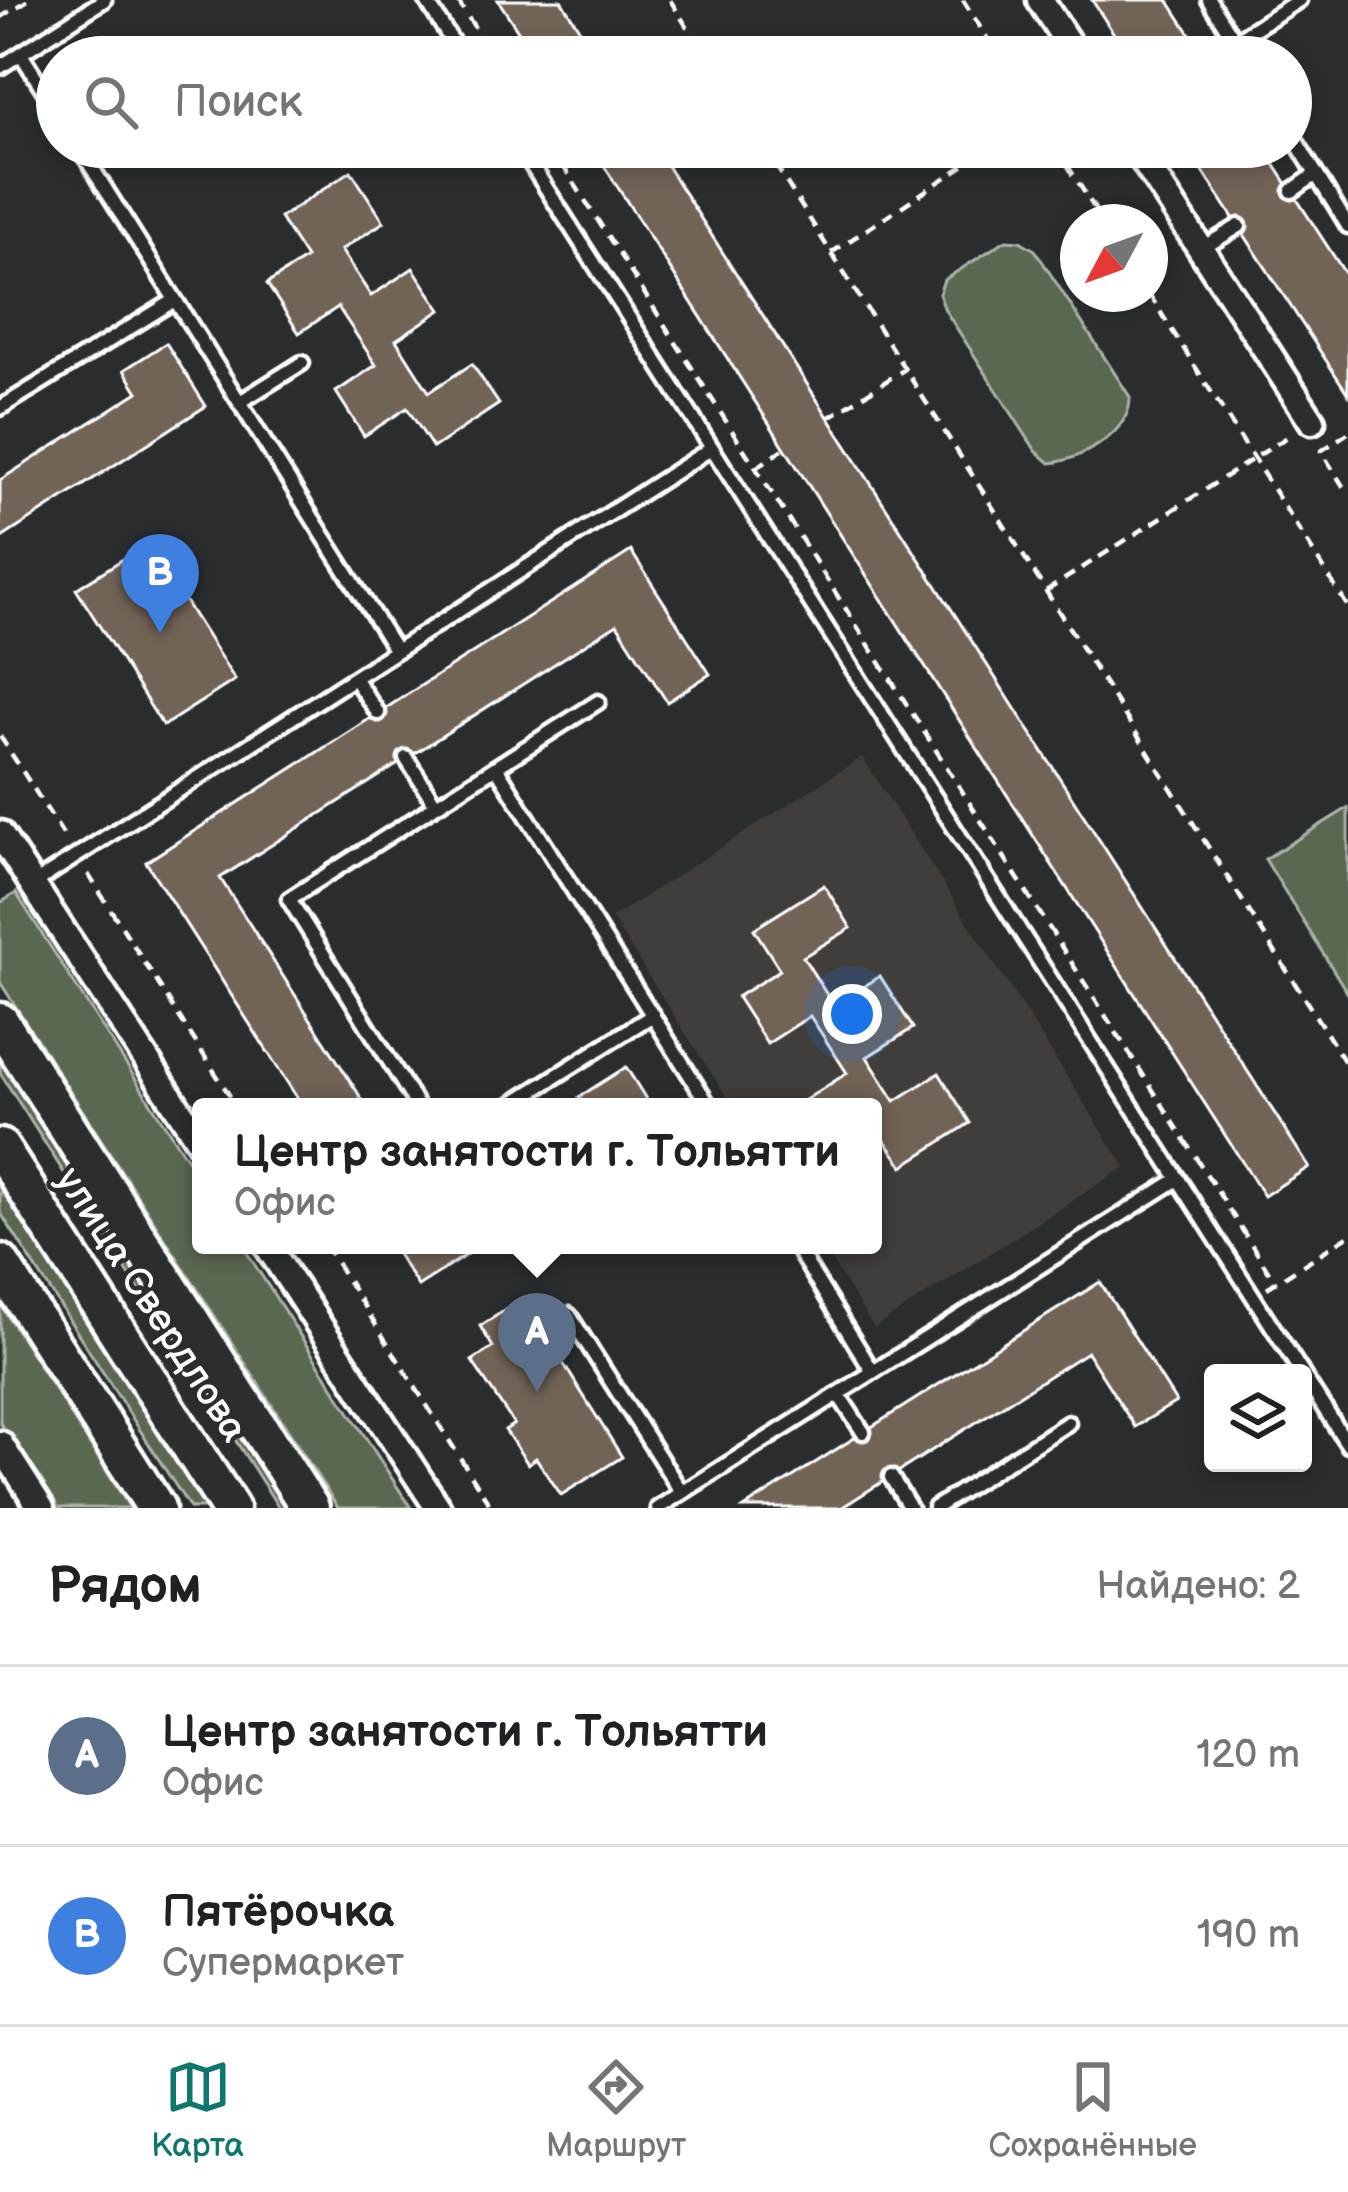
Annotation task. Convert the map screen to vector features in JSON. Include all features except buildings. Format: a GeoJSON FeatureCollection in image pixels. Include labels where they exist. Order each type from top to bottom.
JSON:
{"type":"FeatureCollection","features":[{"type":"Feature","properties":{"kind":"main road","name":"улица Свердлова"},"geometry":{"type":"LineString","coordinates":[[0,1022],[310,1508]]}},
{"type":"Feature","properties":{"kind":"main road","name":"улица Свердлова"},"geometry":{"type":"LineString","coordinates":[[0,1148],[230,1508]]}},
{"type":"Feature","properties":{"kind":"main road"},"geometry":{"type":"LineString","coordinates":[[0,1263],[157,1508]]}},
{"type":"Feature","properties":{"kind":"street"},"geometry":{"type":"LineString","coordinates":[[1040,0],[1063,36]]}},
{"type":"Feature","properties":{"kind":"street"},"geometry":{"type":"LineString","coordinates":[[1148,168],[1312,421]]}},
{"type":"Feature","properties":{"kind":"street"},"geometry":{"type":"LineString","coordinates":[[0,834],[192,1130]]}},
{"type":"Feature","properties":{"kind":"street"},"geometry":{"type":"LineString","coordinates":[[273,1254],[439,1508]]}},
{"type":"Feature","properties":{"kind":"street"},"geometry":{"type":"LineString","coordinates":[[0,1444],[41,1508]]}},
{"type":"Feature","properties":{"kind":"lane"},"geometry":{"type":"LineString","coordinates":[[49,36],[104,0]]}},
{"type":"Feature","properties":{"kind":"lane"},"geometry":{"type":"LineString","coordinates":[[426,0],[449,36]]}},
{"type":"Feature","properties":{"kind":"lane"},"geometry":{"type":"LineString","coordinates":[[1209,0],[1232,36]]}},
{"type":"Feature","properties":{"kind":"lane"},"geometry":{"type":"LineString","coordinates":[[1243,36],[1299,0]]}},
{"type":"Feature","properties":{"kind":"lane"},"geometry":{"type":"LineString","coordinates":[[0,67],[36,44]]}},
{"type":"Feature","properties":{"kind":"lane"},"geometry":{"type":"LineString","coordinates":[[21,54],[36,78]]}},
{"type":"Feature","properties":{"kind":"lane"},"geometry":{"type":"LineString","coordinates":[[1312,167],[1348,226]]}},
{"type":"Feature","properties":{"kind":"lane"},"geometry":{"type":"LineString","coordinates":[[93,168],[396,651]]}},
{"type":"Feature","properties":{"kind":"lane"},"geometry":{"type":"LineString","coordinates":[[533,168],[1296,1364]]}},
{"type":"Feature","properties":{"kind":"lane"},"geometry":{"type":"LineString","coordinates":[[1292,191],[1316,174]]}},
{"type":"Feature","properties":{"kind":"lane"},"geometry":{"type":"LineString","coordinates":[[1200,249],[1239,226]]}},
{"type":"Feature","properties":{"kind":"lane"},"geometry":{"type":"LineString","coordinates":[[0,408],[175,300]]}},
{"type":"Feature","properties":{"kind":"lane"},"geometry":{"type":"LineString","coordinates":[[240,402],[302,363]]}},
{"type":"Feature","properties":{"kind":"lane"},"geometry":{"type":"LineString","coordinates":[[32,884],[712,448]]}},
{"type":"Feature","properties":{"kind":"lane"},"geometry":{"type":"LineString","coordinates":[[354,678],[378,713]]}},
{"type":"Feature","properties":{"kind":"lane"},"geometry":{"type":"LineString","coordinates":[[412,1098],[289,899],[598,702]]}},
{"type":"Feature","properties":{"kind":"lane"},"geometry":{"type":"LineString","coordinates":[[406,758],[436,805]]}},
{"type":"Feature","properties":{"kind":"lane"},"geometry":{"type":"LineString","coordinates":[[496,767],[704,1098]]}},
{"type":"Feature","properties":{"kind":"lane"},"geometry":{"type":"LineString","coordinates":[[521,1098],[653,1015]]}},
{"type":"Feature","properties":{"kind":"lane"},"geometry":{"type":"LineString","coordinates":[[658,1508],[1178,1179]]}},
{"type":"Feature","properties":{"kind":"lane"},"geometry":{"type":"LineString","coordinates":[[801,1254],[873,1372]]}},
{"type":"Feature","properties":{"kind":"lane"},"geometry":{"type":"LineString","coordinates":[[568,1315],[682,1493]]}},
{"type":"Feature","properties":{"kind":"lane"},"geometry":{"type":"LineString","coordinates":[[1312,1386],[1342,1422],[1348,1445]]}},
{"type":"Feature","properties":{"kind":"lane"},"geometry":{"type":"LineString","coordinates":[[838,1394],[862,1432]]}},
{"type":"Feature","properties":{"kind":"lane"},"geometry":{"type":"LineString","coordinates":[[935,1508],[951,1504],[1068,1423]]}},
{"type":"Feature","properties":{"kind":"lane"},"geometry":{"type":"LineString","coordinates":[[891,1477],[910,1508]]}},
{"type":"Feature","properties":{"kind":"path"},"geometry":{"type":"LineString","coordinates":[[0,18],[28,0]]}},
{"type":"Feature","properties":{"kind":"path"},"geometry":{"type":"LineString","coordinates":[[458,0],[481,36]]}},
{"type":"Feature","properties":{"kind":"path"},"geometry":{"type":"LineString","coordinates":[[670,0],[693,36]]}},
{"type":"Feature","properties":{"kind":"path"},"geometry":{"type":"LineString","coordinates":[[963,0],[986,36]]}},
{"type":"Feature","properties":{"kind":"path"},"geometry":{"type":"LineString","coordinates":[[564,168],[1276,1283]]}},
{"type":"Feature","properties":{"kind":"path"},"geometry":{"type":"LineString","coordinates":[[777,168],[1348,1067]]}},
{"type":"Feature","properties":{"kind":"path"},"geometry":{"type":"LineString","coordinates":[[831,253],[960,168]]}},
{"type":"Feature","properties":{"kind":"path"},"geometry":{"type":"LineString","coordinates":[[1069,168],[1092,204]]}},
{"type":"Feature","properties":{"kind":"path"},"geometry":{"type":"LineString","coordinates":[[1161,312],[1348,607]]}},
{"type":"Feature","properties":{"kind":"path"},"geometry":{"type":"LineString","coordinates":[[828,418],[905,369]]}},
{"type":"Feature","properties":{"kind":"path"},"geometry":{"type":"LineString","coordinates":[[1046,591],[1312,421]]}},
{"type":"Feature","properties":{"kind":"path"},"geometry":{"type":"LineString","coordinates":[[1348,433],[1321,451],[1348,494]]}},
{"type":"Feature","properties":{"kind":"path"},"geometry":{"type":"LineString","coordinates":[[756,469],[784,448]]}},
{"type":"Feature","properties":{"kind":"path"},"geometry":{"type":"LineString","coordinates":[[0,736],[231,1098]]}},
{"type":"Feature","properties":{"kind":"path"},"geometry":{"type":"LineString","coordinates":[[1254,1298],[1348,1236]]}},
{"type":"Feature","properties":{"kind":"path"},"geometry":{"type":"LineString","coordinates":[[331,1254],[492,1508]]}},
{"type":"Feature","properties":{"kind":"shaded area"},"geometry":{"type":"Polygon","coordinates":[[[862,757],[1125,1167],[874,1328],[827,1254],[882,1254],[882,1098],[727,1098],[611,918],[862,757]]]}},
{"type":"Feature","properties":{"kind":"green space"},"geometry":{"type":"Polygon","coordinates":[[[1006,240],[1020,241],[1035,250],[1060,289],[1060,312],[1075,312],[1130,397],[1114,432],[1090,450],[1063,461],[1050,463],[1036,451],[945,310],[939,294],[944,280],[1006,240]]]}},
{"type":"Feature","properties":{"kind":"green space"},"geometry":{"type":"Polygon","coordinates":[[[1348,808],[1348,994],[1265,859],[1348,808]]]}},
{"type":"Feature","properties":{"kind":"green space"},"geometry":{"type":"Polygon","coordinates":[[[16,893],[192,1167],[192,1254],[248,1254],[411,1508],[338,1508],[0,982],[0,903],[16,893]]]}},
{"type":"Feature","properties":{"kind":"green space"},"geometry":{"type":"Polygon","coordinates":[[[0,1047],[296,1508],[279,1508],[0,1073],[0,1047]]]}},
{"type":"Feature","properties":{"kind":"green space"},"geometry":{"type":"Polygon","coordinates":[[[0,1184],[208,1508],[190,1508],[0,1212],[0,1184]]]}},
{"type":"Feature","properties":{"kind":"green space"},"geometry":{"type":"Polygon","coordinates":[[[0,1304],[130,1508],[55,1508],[0,1423],[0,1304]]]}},
{"type":"Feature","properties":{"kind":"place","name":"Пятёрочка"},"geometry":{"type":"Point","coordinates":[160,633]}},
{"type":"Feature","properties":{"kind":"place","name":"Центр занятости г. Тольятти"},"geometry":{"type":"Point","coordinates":[537,1392]}}]}
